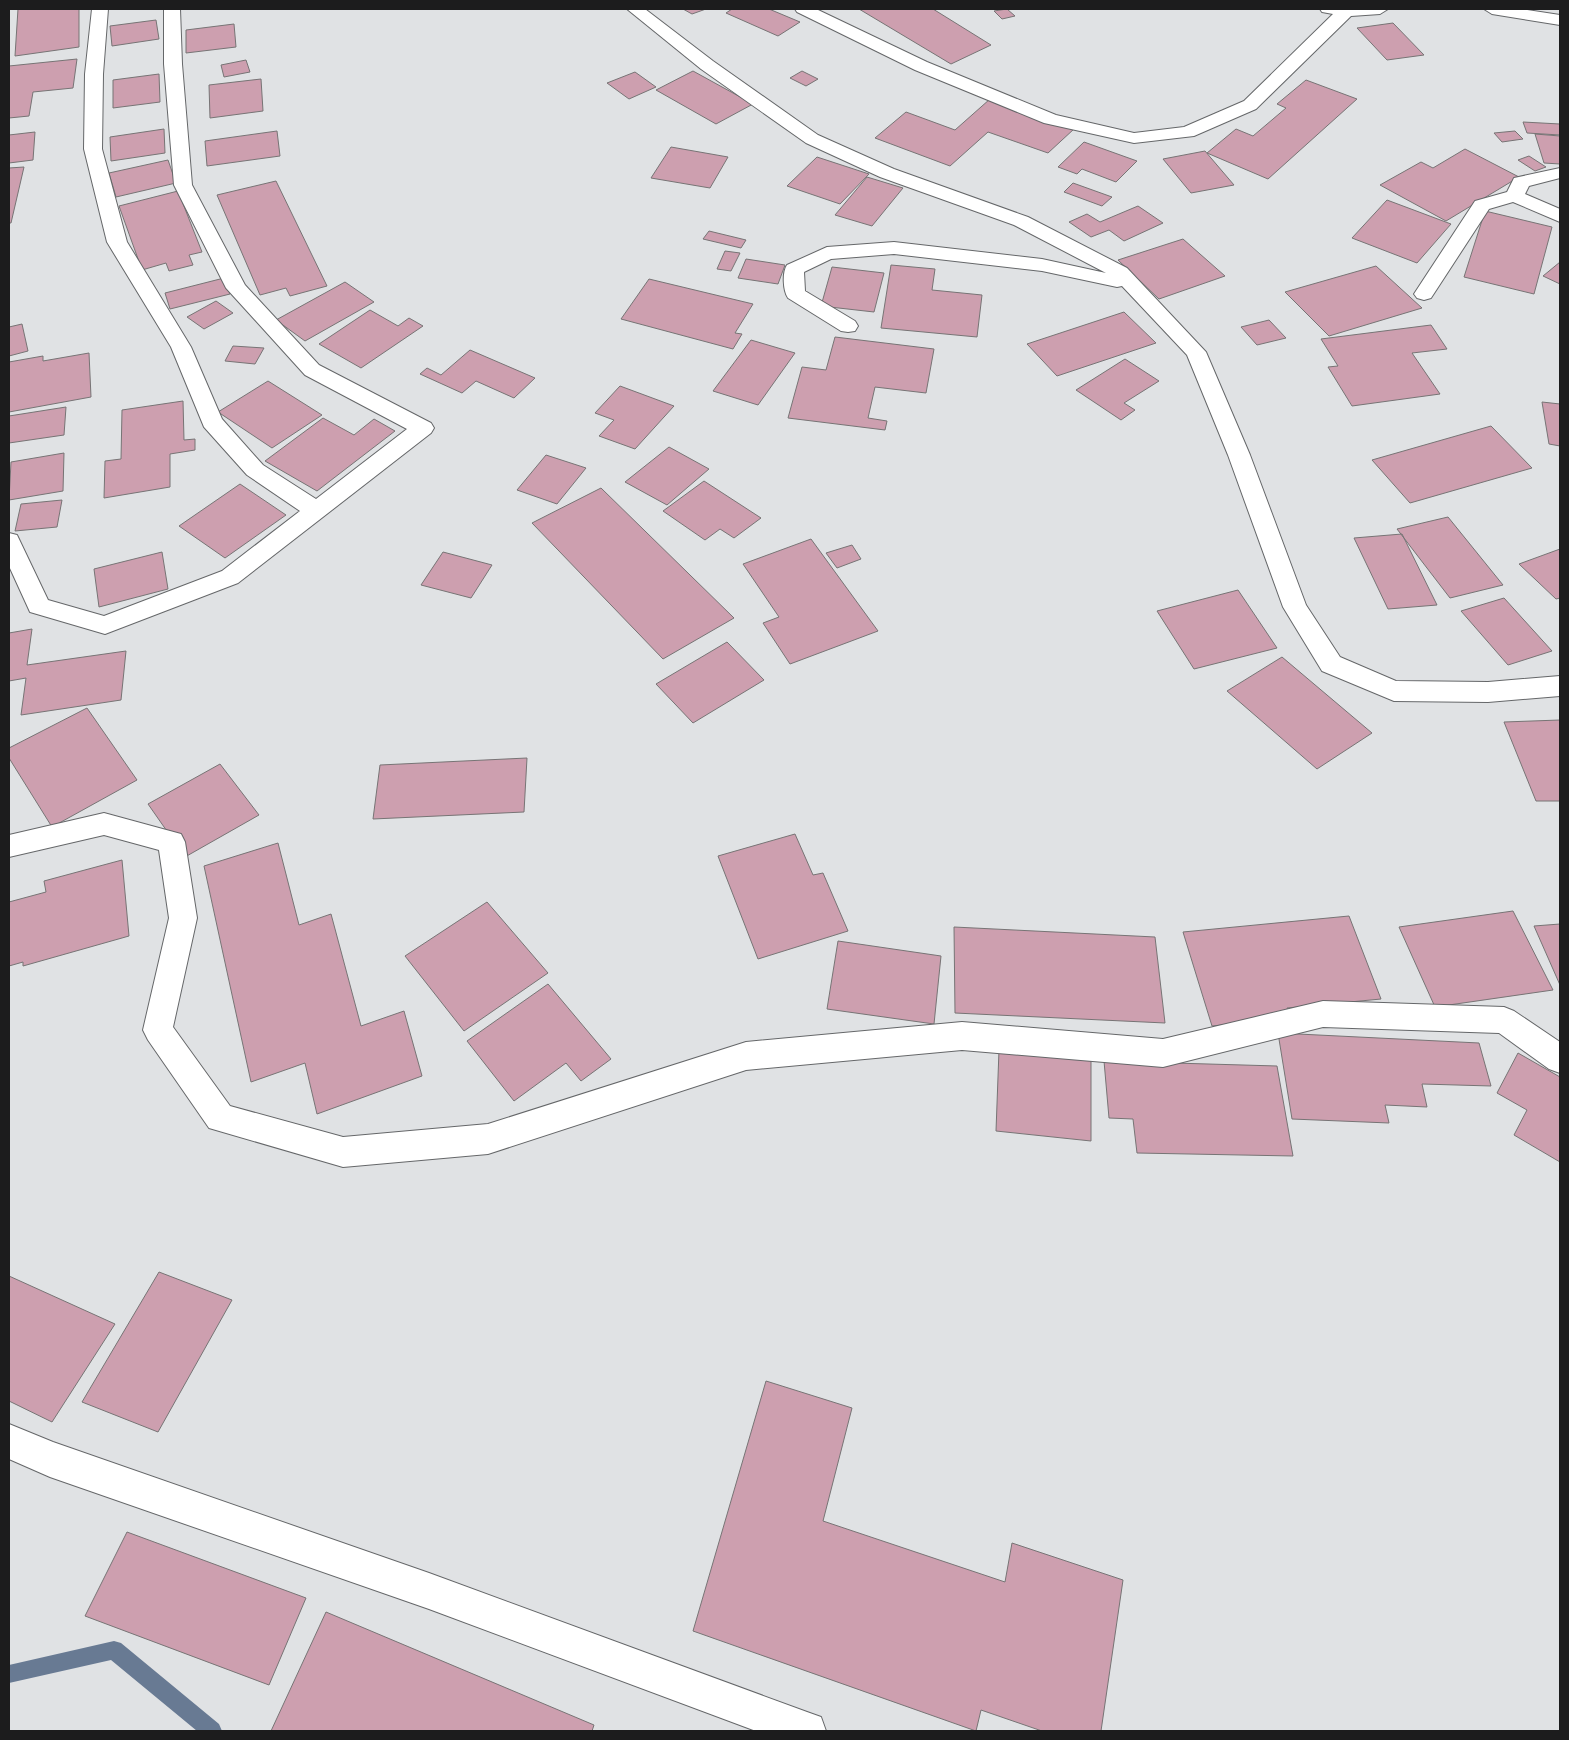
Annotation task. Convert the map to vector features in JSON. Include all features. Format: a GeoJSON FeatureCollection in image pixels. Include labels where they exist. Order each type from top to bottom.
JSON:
{"type":"FeatureCollection","features":[{"type":"Feature","properties":{"kind":"street"},"geometry":{"type":"LineString","coordinates":[[100,9],[94,74],[93,149],[118,242],[181,347],[212,422],[255,470],[316,510]]}},
{"type":"Feature","properties":{"kind":"street"},"geometry":{"type":"LineString","coordinates":[[9,541],[39,606],[105,625],[230,577],[422,428],[312,370],[236,288],[183,185],[173,64],[172,9]]}},
{"type":"Feature","properties":{"kind":"street"},"geometry":{"type":"LineString","coordinates":[[635,9],[706,65],[812,139],[887,173],[1021,221],[1120,272],[1196,352],[1238,455],[1295,607],[1331,664],[1394,691],[1488,692],[1560,686]]}},
{"type":"Feature","properties":{"kind":"street"},"geometry":{"type":"LineString","coordinates":[[803,9],[922,66],[1050,120],[1134,138],[1188,132],[1250,104],[1346,11]]}},
{"type":"Feature","properties":{"kind":"street"},"geometry":{"type":"LineString","coordinates":[[1324,9],[1346,11],[1380,9]]}},
{"type":"Feature","properties":{"kind":"street"},"geometry":{"type":"LineString","coordinates":[[1492,9],[1560,20]]}},
{"type":"Feature","properties":{"kind":"street"},"geometry":{"type":"LineString","coordinates":[[1514,196],[1521,182],[1560,174]]}},
{"type":"Feature","properties":{"kind":"street"},"geometry":{"type":"LineString","coordinates":[[1424,294],[1482,205],[1514,196],[1560,216]]}},
{"type":"Feature","properties":{"kind":"street"},"geometry":{"type":"LineString","coordinates":[[848,326],[795,294],[794,269],[827,253],[894,248],[1042,265],[1132,284]]}},
{"type":"Feature","properties":{"kind":"street"},"geometry":{"type":"LineString","coordinates":[[9,846],[104,824],[171,842],[183,918],[158,1030],[220,1118],[343,1152],[488,1139],[746,1056],[962,1036],[1163,1053],[1323,1014],[1494,1019],[1504,1020],[1560,1059]]}},
{"type":"Feature","properties":{"kind":"street"},"geometry":{"type":"LineString","coordinates":[[9,1442],[50,1459],[429,1591],[807,1731]]}},
{"type":"Feature","properties":{"kind":"building"},"geometry":{"type":"Polygon","coordinates":[[[18,9],[79,9],[79,47],[15,56],[18,9]]]}},
{"type":"Feature","properties":{"kind":"building"},"geometry":{"type":"Polygon","coordinates":[[[683,9],[706,9],[692,14],[683,9]]]}},
{"type":"Feature","properties":{"kind":"building"},"geometry":{"type":"Polygon","coordinates":[[[732,9],[769,9],[800,22],[778,36],[726,13],[732,9]]]}},
{"type":"Feature","properties":{"kind":"building"},"geometry":{"type":"Polygon","coordinates":[[[859,9],[933,9],[991,45],[951,64],[859,9]]]}},
{"type":"Feature","properties":{"kind":"building"},"geometry":{"type":"Polygon","coordinates":[[[1007,9],[1015,16],[1002,19],[994,11],[1007,9]]]}},
{"type":"Feature","properties":{"kind":"building"},"geometry":{"type":"Polygon","coordinates":[[[156,20],[159,39],[112,46],[110,26],[156,20]]]}},
{"type":"Feature","properties":{"kind":"building"},"geometry":{"type":"Polygon","coordinates":[[[1393,23],[1424,55],[1387,60],[1357,28],[1393,23]]]}},
{"type":"Feature","properties":{"kind":"building"},"geometry":{"type":"Polygon","coordinates":[[[234,24],[236,47],[186,53],[186,30],[234,24]]]}},
{"type":"Feature","properties":{"kind":"building"},"geometry":{"type":"Polygon","coordinates":[[[77,59],[73,88],[33,92],[29,116],[9,118],[9,66],[77,59]]]}},
{"type":"Feature","properties":{"kind":"building"},"geometry":{"type":"Polygon","coordinates":[[[246,60],[250,72],[224,77],[221,65],[246,60]]]}},
{"type":"Feature","properties":{"kind":"building"},"geometry":{"type":"Polygon","coordinates":[[[693,71],[753,104],[716,124],[656,90],[693,71]]]}},
{"type":"Feature","properties":{"kind":"building"},"geometry":{"type":"Polygon","coordinates":[[[802,71],[818,79],[806,86],[790,78],[802,71]]]}},
{"type":"Feature","properties":{"kind":"building"},"geometry":{"type":"Polygon","coordinates":[[[635,72],[656,87],[629,99],[607,83],[635,72]]]}},
{"type":"Feature","properties":{"kind":"building"},"geometry":{"type":"Polygon","coordinates":[[[159,74],[160,102],[113,108],[113,80],[159,74]]]}},
{"type":"Feature","properties":{"kind":"building"},"geometry":{"type":"Polygon","coordinates":[[[261,79],[263,111],[210,118],[209,85],[261,79]]]}},
{"type":"Feature","properties":{"kind":"building"},"geometry":{"type":"Polygon","coordinates":[[[1306,80],[1357,99],[1268,179],[1207,153],[1236,129],[1253,136],[1286,108],[1277,104],[1306,80]]]}},
{"type":"Feature","properties":{"kind":"building"},"geometry":{"type":"Polygon","coordinates":[[[990,99],[1074,129],[1048,153],[988,132],[950,166],[875,138],[906,112],[955,130],[990,99]]]}},
{"type":"Feature","properties":{"kind":"building"},"geometry":{"type":"Polygon","coordinates":[[[1523,122],[1560,124],[1560,135],[1527,133],[1523,122]]]}},
{"type":"Feature","properties":{"kind":"building"},"geometry":{"type":"Polygon","coordinates":[[[164,129],[165,153],[111,161],[110,137],[164,129]]]}},
{"type":"Feature","properties":{"kind":"building"},"geometry":{"type":"Polygon","coordinates":[[[277,131],[280,156],[207,166],[205,141],[277,131]]]}},
{"type":"Feature","properties":{"kind":"building"},"geometry":{"type":"Polygon","coordinates":[[[1515,131],[1523,139],[1502,142],[1494,133],[1515,131]]]}},
{"type":"Feature","properties":{"kind":"building"},"geometry":{"type":"Polygon","coordinates":[[[35,132],[33,160],[9,163],[9,135],[35,132]]]}},
{"type":"Feature","properties":{"kind":"building"},"geometry":{"type":"Polygon","coordinates":[[[1535,134],[1560,136],[1560,164],[1544,163],[1535,134]]]}},
{"type":"Feature","properties":{"kind":"building"},"geometry":{"type":"Polygon","coordinates":[[[1084,142],[1137,161],[1116,182],[1082,169],[1077,174],[1058,167],[1084,142]]]}},
{"type":"Feature","properties":{"kind":"building"},"geometry":{"type":"Polygon","coordinates":[[[671,147],[728,157],[710,188],[651,178],[671,147]]]}},
{"type":"Feature","properties":{"kind":"building"},"geometry":{"type":"Polygon","coordinates":[[[1465,149],[1519,177],[1446,221],[1380,185],[1421,162],[1433,168],[1465,149]]]}},
{"type":"Feature","properties":{"kind":"building"},"geometry":{"type":"Polygon","coordinates":[[[1205,151],[1234,185],[1191,193],[1163,159],[1205,151]]]}},
{"type":"Feature","properties":{"kind":"building"},"geometry":{"type":"Polygon","coordinates":[[[1529,156],[1546,167],[1535,171],[1518,160],[1529,156]]]}},
{"type":"Feature","properties":{"kind":"building"},"geometry":{"type":"Polygon","coordinates":[[[817,157],[869,174],[840,204],[787,186],[817,157]]]}},
{"type":"Feature","properties":{"kind":"building"},"geometry":{"type":"Polygon","coordinates":[[[168,160],[176,183],[116,197],[109,173],[168,160]]]}},
{"type":"Feature","properties":{"kind":"building"},"geometry":{"type":"Polygon","coordinates":[[[24,167],[11,223],[9,223],[9,168],[24,167]]]}},
{"type":"Feature","properties":{"kind":"building"},"geometry":{"type":"Polygon","coordinates":[[[867,177],[903,188],[872,226],[835,215],[867,177]]]}},
{"type":"Feature","properties":{"kind":"building"},"geometry":{"type":"Polygon","coordinates":[[[276,181],[327,286],[290,296],[286,288],[260,295],[217,195],[276,181]]]}},
{"type":"Feature","properties":{"kind":"building"},"geometry":{"type":"Polygon","coordinates":[[[1073,183],[1112,197],[1102,206],[1064,192],[1073,183]]]}},
{"type":"Feature","properties":{"kind":"building"},"geometry":{"type":"Polygon","coordinates":[[[178,191],[202,252],[189,255],[193,265],[169,271],[166,263],[142,270],[119,206],[178,191]]]}},
{"type":"Feature","properties":{"kind":"building"},"geometry":{"type":"Polygon","coordinates":[[[1387,200],[1451,224],[1417,263],[1352,238],[1387,200]]]}},
{"type":"Feature","properties":{"kind":"building"},"geometry":{"type":"Polygon","coordinates":[[[1138,206],[1163,223],[1124,241],[1109,230],[1091,237],[1069,222],[1087,214],[1100,222],[1138,206]]]}},
{"type":"Feature","properties":{"kind":"building"},"geometry":{"type":"Polygon","coordinates":[[[1485,211],[1552,227],[1534,294],[1464,277],[1485,211]]]}},
{"type":"Feature","properties":{"kind":"building"},"geometry":{"type":"Polygon","coordinates":[[[709,231],[746,240],[741,248],[703,239],[709,231]]]}},
{"type":"Feature","properties":{"kind":"building"},"geometry":{"type":"Polygon","coordinates":[[[1183,239],[1225,276],[1159,299],[1118,260],[1183,239]]]}},
{"type":"Feature","properties":{"kind":"building"},"geometry":{"type":"Polygon","coordinates":[[[725,251],[740,253],[731,271],[717,269],[725,251]]]}},
{"type":"Feature","properties":{"kind":"building"},"geometry":{"type":"Polygon","coordinates":[[[746,259],[785,265],[778,284],[738,278],[746,259]]]}},
{"type":"Feature","properties":{"kind":"building"},"geometry":{"type":"Polygon","coordinates":[[[1560,262],[1560,284],[1543,276],[1560,262]]]}},
{"type":"Feature","properties":{"kind":"building"},"geometry":{"type":"Polygon","coordinates":[[[891,265],[935,269],[932,290],[982,295],[977,337],[881,328],[891,265]]]}},
{"type":"Feature","properties":{"kind":"building"},"geometry":{"type":"Polygon","coordinates":[[[1376,266],[1422,308],[1329,336],[1285,292],[1376,266]]]}},
{"type":"Feature","properties":{"kind":"building"},"geometry":{"type":"Polygon","coordinates":[[[832,267],[884,273],[874,312],[821,306],[832,267]]]}},
{"type":"Feature","properties":{"kind":"building"},"geometry":{"type":"Polygon","coordinates":[[[224,278],[230,294],[170,309],[165,293],[224,278]]]}},
{"type":"Feature","properties":{"kind":"building"},"geometry":{"type":"Polygon","coordinates":[[[649,279],[753,304],[735,333],[742,334],[733,349],[621,319],[649,279]]]}},
{"type":"Feature","properties":{"kind":"building"},"geometry":{"type":"Polygon","coordinates":[[[345,282],[374,302],[305,341],[276,320],[345,282]]]}},
{"type":"Feature","properties":{"kind":"building"},"geometry":{"type":"Polygon","coordinates":[[[216,301],[233,313],[204,329],[187,317],[216,301]]]}},
{"type":"Feature","properties":{"kind":"building"},"geometry":{"type":"Polygon","coordinates":[[[370,310],[398,326],[409,318],[423,326],[361,368],[319,344],[370,310]]]}},
{"type":"Feature","properties":{"kind":"building"},"geometry":{"type":"Polygon","coordinates":[[[1124,312],[1156,343],[1057,376],[1027,344],[1124,312]]]}},
{"type":"Feature","properties":{"kind":"building"},"geometry":{"type":"Polygon","coordinates":[[[1269,320],[1286,338],[1257,345],[1241,327],[1269,320]]]}},
{"type":"Feature","properties":{"kind":"building"},"geometry":{"type":"Polygon","coordinates":[[[22,324],[28,351],[9,356],[9,327],[22,324]]]}},
{"type":"Feature","properties":{"kind":"building"},"geometry":{"type":"Polygon","coordinates":[[[1431,325],[1447,349],[1412,353],[1440,394],[1352,406],[1328,367],[1338,366],[1321,339],[1431,325]]]}},
{"type":"Feature","properties":{"kind":"building"},"geometry":{"type":"Polygon","coordinates":[[[835,337],[934,349],[926,393],[875,387],[868,418],[887,421],[885,430],[788,418],[802,367],[826,370],[835,337]]]}},
{"type":"Feature","properties":{"kind":"building"},"geometry":{"type":"Polygon","coordinates":[[[751,340],[795,353],[758,405],[713,391],[751,340]]]}},
{"type":"Feature","properties":{"kind":"building"},"geometry":{"type":"Polygon","coordinates":[[[233,346],[264,348],[255,364],[225,361],[233,346]]]}},
{"type":"Feature","properties":{"kind":"building"},"geometry":{"type":"Polygon","coordinates":[[[470,350],[535,378],[514,398],[476,381],[462,393],[420,374],[427,368],[441,375],[470,350]]]}},
{"type":"Feature","properties":{"kind":"building"},"geometry":{"type":"Polygon","coordinates":[[[89,353],[91,397],[9,412],[9,362],[43,356],[43,361],[89,353]]]}},
{"type":"Feature","properties":{"kind":"building"},"geometry":{"type":"Polygon","coordinates":[[[1125,359],[1159,381],[1124,403],[1135,410],[1121,420],[1076,390],[1125,359]]]}},
{"type":"Feature","properties":{"kind":"building"},"geometry":{"type":"Polygon","coordinates":[[[268,381],[322,415],[272,448],[218,412],[268,381]]]}},
{"type":"Feature","properties":{"kind":"building"},"geometry":{"type":"Polygon","coordinates":[[[620,386],[674,406],[635,449],[599,436],[614,420],[595,413],[620,386]]]}},
{"type":"Feature","properties":{"kind":"building"},"geometry":{"type":"Polygon","coordinates":[[[183,401],[184,440],[195,439],[195,450],[170,454],[170,487],[104,498],[105,461],[121,459],[122,410],[183,401]]]}},
{"type":"Feature","properties":{"kind":"building"},"geometry":{"type":"Polygon","coordinates":[[[1542,402],[1560,404],[1560,446],[1549,444],[1542,402]]]}},
{"type":"Feature","properties":{"kind":"building"},"geometry":{"type":"Polygon","coordinates":[[[66,407],[64,435],[9,443],[9,416],[66,407]]]}},
{"type":"Feature","properties":{"kind":"building"},"geometry":{"type":"Polygon","coordinates":[[[323,418],[354,435],[374,419],[395,431],[317,491],[265,461],[323,418]]]}},
{"type":"Feature","properties":{"kind":"building"},"geometry":{"type":"Polygon","coordinates":[[[1491,426],[1532,468],[1410,503],[1372,460],[1491,426]]]}},
{"type":"Feature","properties":{"kind":"building"},"geometry":{"type":"Polygon","coordinates":[[[669,447],[709,469],[667,505],[625,482],[669,447]]]}},
{"type":"Feature","properties":{"kind":"building"},"geometry":{"type":"Polygon","coordinates":[[[64,453],[63,491],[9,500],[11,462],[64,453]]]}},
{"type":"Feature","properties":{"kind":"building"},"geometry":{"type":"Polygon","coordinates":[[[546,455],[586,468],[557,504],[517,490],[546,455]]]}},
{"type":"Feature","properties":{"kind":"building"},"geometry":{"type":"Polygon","coordinates":[[[704,481],[761,518],[734,538],[720,529],[705,540],[663,511],[704,481]]]}},
{"type":"Feature","properties":{"kind":"building"},"geometry":{"type":"Polygon","coordinates":[[[240,484],[286,515],[225,558],[179,526],[240,484]]]}},
{"type":"Feature","properties":{"kind":"building"},"geometry":{"type":"Polygon","coordinates":[[[601,488],[734,618],[663,659],[532,523],[601,488]]]}},
{"type":"Feature","properties":{"kind":"building"},"geometry":{"type":"Polygon","coordinates":[[[62,500],[57,527],[15,531],[21,504],[62,500]]]}},
{"type":"Feature","properties":{"kind":"building"},"geometry":{"type":"Polygon","coordinates":[[[1448,517],[1503,585],[1450,598],[1397,529],[1448,517]]]}},
{"type":"Feature","properties":{"kind":"building"},"geometry":{"type":"Polygon","coordinates":[[[1402,534],[1437,605],[1388,609],[1354,538],[1402,534]]]}},
{"type":"Feature","properties":{"kind":"building"},"geometry":{"type":"Polygon","coordinates":[[[811,539],[878,631],[790,664],[763,623],[779,617],[743,564],[811,539]]]}},
{"type":"Feature","properties":{"kind":"building"},"geometry":{"type":"Polygon","coordinates":[[[852,545],[861,559],[837,568],[826,553],[852,545]]]}},
{"type":"Feature","properties":{"kind":"building"},"geometry":{"type":"Polygon","coordinates":[[[1560,549],[1560,598],[1556,599],[1519,564],[1560,549]]]}},
{"type":"Feature","properties":{"kind":"building"},"geometry":{"type":"Polygon","coordinates":[[[162,552],[168,589],[99,607],[94,569],[162,552]]]}},
{"type":"Feature","properties":{"kind":"building"},"geometry":{"type":"Polygon","coordinates":[[[443,552],[492,565],[471,598],[421,585],[443,552]]]}},
{"type":"Feature","properties":{"kind":"building"},"geometry":{"type":"Polygon","coordinates":[[[1238,590],[1277,648],[1194,669],[1157,611],[1238,590]]]}},
{"type":"Feature","properties":{"kind":"building"},"geometry":{"type":"Polygon","coordinates":[[[1504,598],[1552,651],[1508,665],[1461,611],[1504,598]]]}},
{"type":"Feature","properties":{"kind":"building"},"geometry":{"type":"Polygon","coordinates":[[[32,629],[27,665],[126,651],[121,700],[21,715],[26,678],[9,681],[9,633],[32,629]]]}},
{"type":"Feature","properties":{"kind":"building"},"geometry":{"type":"Polygon","coordinates":[[[727,642],[764,680],[693,723],[656,684],[727,642]]]}},
{"type":"Feature","properties":{"kind":"building"},"geometry":{"type":"Polygon","coordinates":[[[1282,657],[1372,733],[1317,769],[1227,691],[1282,657]]]}},
{"type":"Feature","properties":{"kind":"building"},"geometry":{"type":"Polygon","coordinates":[[[87,708],[137,780],[52,827],[9,758],[9,748],[87,708]]]}},
{"type":"Feature","properties":{"kind":"building"},"geometry":{"type":"Polygon","coordinates":[[[1560,720],[1560,801],[1536,801],[1504,722],[1560,720]]]}},
{"type":"Feature","properties":{"kind":"building"},"geometry":{"type":"Polygon","coordinates":[[[527,758],[524,812],[373,819],[380,765],[527,758]]]}},
{"type":"Feature","properties":{"kind":"building"},"geometry":{"type":"Polygon","coordinates":[[[220,764],[259,815],[185,857],[148,804],[220,764]]]}},
{"type":"Feature","properties":{"kind":"building"},"geometry":{"type":"Polygon","coordinates":[[[795,834],[813,875],[823,873],[848,931],[758,959],[718,856],[795,834]]]}},
{"type":"Feature","properties":{"kind":"building"},"geometry":{"type":"Polygon","coordinates":[[[278,843],[299,925],[331,914],[361,1026],[404,1011],[422,1076],[317,1114],[305,1063],[251,1082],[204,866],[278,843]]]}},
{"type":"Feature","properties":{"kind":"building"},"geometry":{"type":"Polygon","coordinates":[[[122,860],[129,936],[23,966],[23,962],[9,966],[9,902],[46,892],[44,881],[122,860]]]}},
{"type":"Feature","properties":{"kind":"building"},"geometry":{"type":"Polygon","coordinates":[[[487,902],[548,973],[464,1031],[405,956],[487,902]]]}},
{"type":"Feature","properties":{"kind":"building"},"geometry":{"type":"Polygon","coordinates":[[[1513,911],[1553,990],[1435,1007],[1399,927],[1513,911]]]}},
{"type":"Feature","properties":{"kind":"building"},"geometry":{"type":"Polygon","coordinates":[[[1349,916],[1381,999],[1287,1008],[1290,1018],[1212,1026],[1183,932],[1349,916]]]}},
{"type":"Feature","properties":{"kind":"building"},"geometry":{"type":"Polygon","coordinates":[[[1560,924],[1560,985],[1534,926],[1560,924]]]}},
{"type":"Feature","properties":{"kind":"building"},"geometry":{"type":"Polygon","coordinates":[[[954,927],[1155,937],[1165,1023],[955,1013],[954,927]]]}},
{"type":"Feature","properties":{"kind":"building"},"geometry":{"type":"Polygon","coordinates":[[[838,941],[941,956],[934,1024],[827,1009],[838,941]]]}},
{"type":"Feature","properties":{"kind":"building"},"geometry":{"type":"Polygon","coordinates":[[[548,984],[611,1059],[581,1081],[566,1063],[514,1101],[467,1041],[548,984]]]}},
{"type":"Feature","properties":{"kind":"building"},"geometry":{"type":"Polygon","coordinates":[[[1278,1033],[1479,1043],[1491,1086],[1422,1084],[1427,1107],[1385,1105],[1389,1123],[1292,1119],[1278,1033]]]}},
{"type":"Feature","properties":{"kind":"building"},"geometry":{"type":"Polygon","coordinates":[[[999,1050],[1091,1059],[1091,1141],[996,1131],[999,1050]]]}},
{"type":"Feature","properties":{"kind":"building"},"geometry":{"type":"Polygon","coordinates":[[[1518,1053],[1560,1077],[1560,1162],[1514,1135],[1527,1110],[1497,1093],[1518,1053]]]}},
{"type":"Feature","properties":{"kind":"building"},"geometry":{"type":"Polygon","coordinates":[[[1104,1061],[1277,1066],[1293,1156],[1137,1153],[1133,1119],[1109,1118],[1104,1061]]]}},
{"type":"Feature","properties":{"kind":"building"},"geometry":{"type":"Polygon","coordinates":[[[159,1272],[232,1300],[158,1432],[82,1402],[159,1272]]]}},
{"type":"Feature","properties":{"kind":"building"},"geometry":{"type":"Polygon","coordinates":[[[9,1276],[115,1324],[52,1422],[9,1401],[9,1276]]]}},
{"type":"Feature","properties":{"kind":"building"},"geometry":{"type":"Polygon","coordinates":[[[766,1381],[852,1408],[823,1521],[1005,1582],[1012,1543],[1123,1580],[1101,1731],[1042,1731],[981,1710],[976,1731],[693,1631],[766,1381]]]}},
{"type":"Feature","properties":{"kind":"building"},"geometry":{"type":"Polygon","coordinates":[[[127,1532],[306,1598],[269,1685],[85,1616],[127,1532]]]}},
{"type":"Feature","properties":{"kind":"building"},"geometry":{"type":"Polygon","coordinates":[[[326,1612],[594,1725],[592,1731],[271,1731],[326,1612]]]}},
{"type":"Feature","properties":{"kind":"waterway"},"geometry":{"type":"LineString","coordinates":[[9,1674],[114,1650],[212,1731]]}}]}
